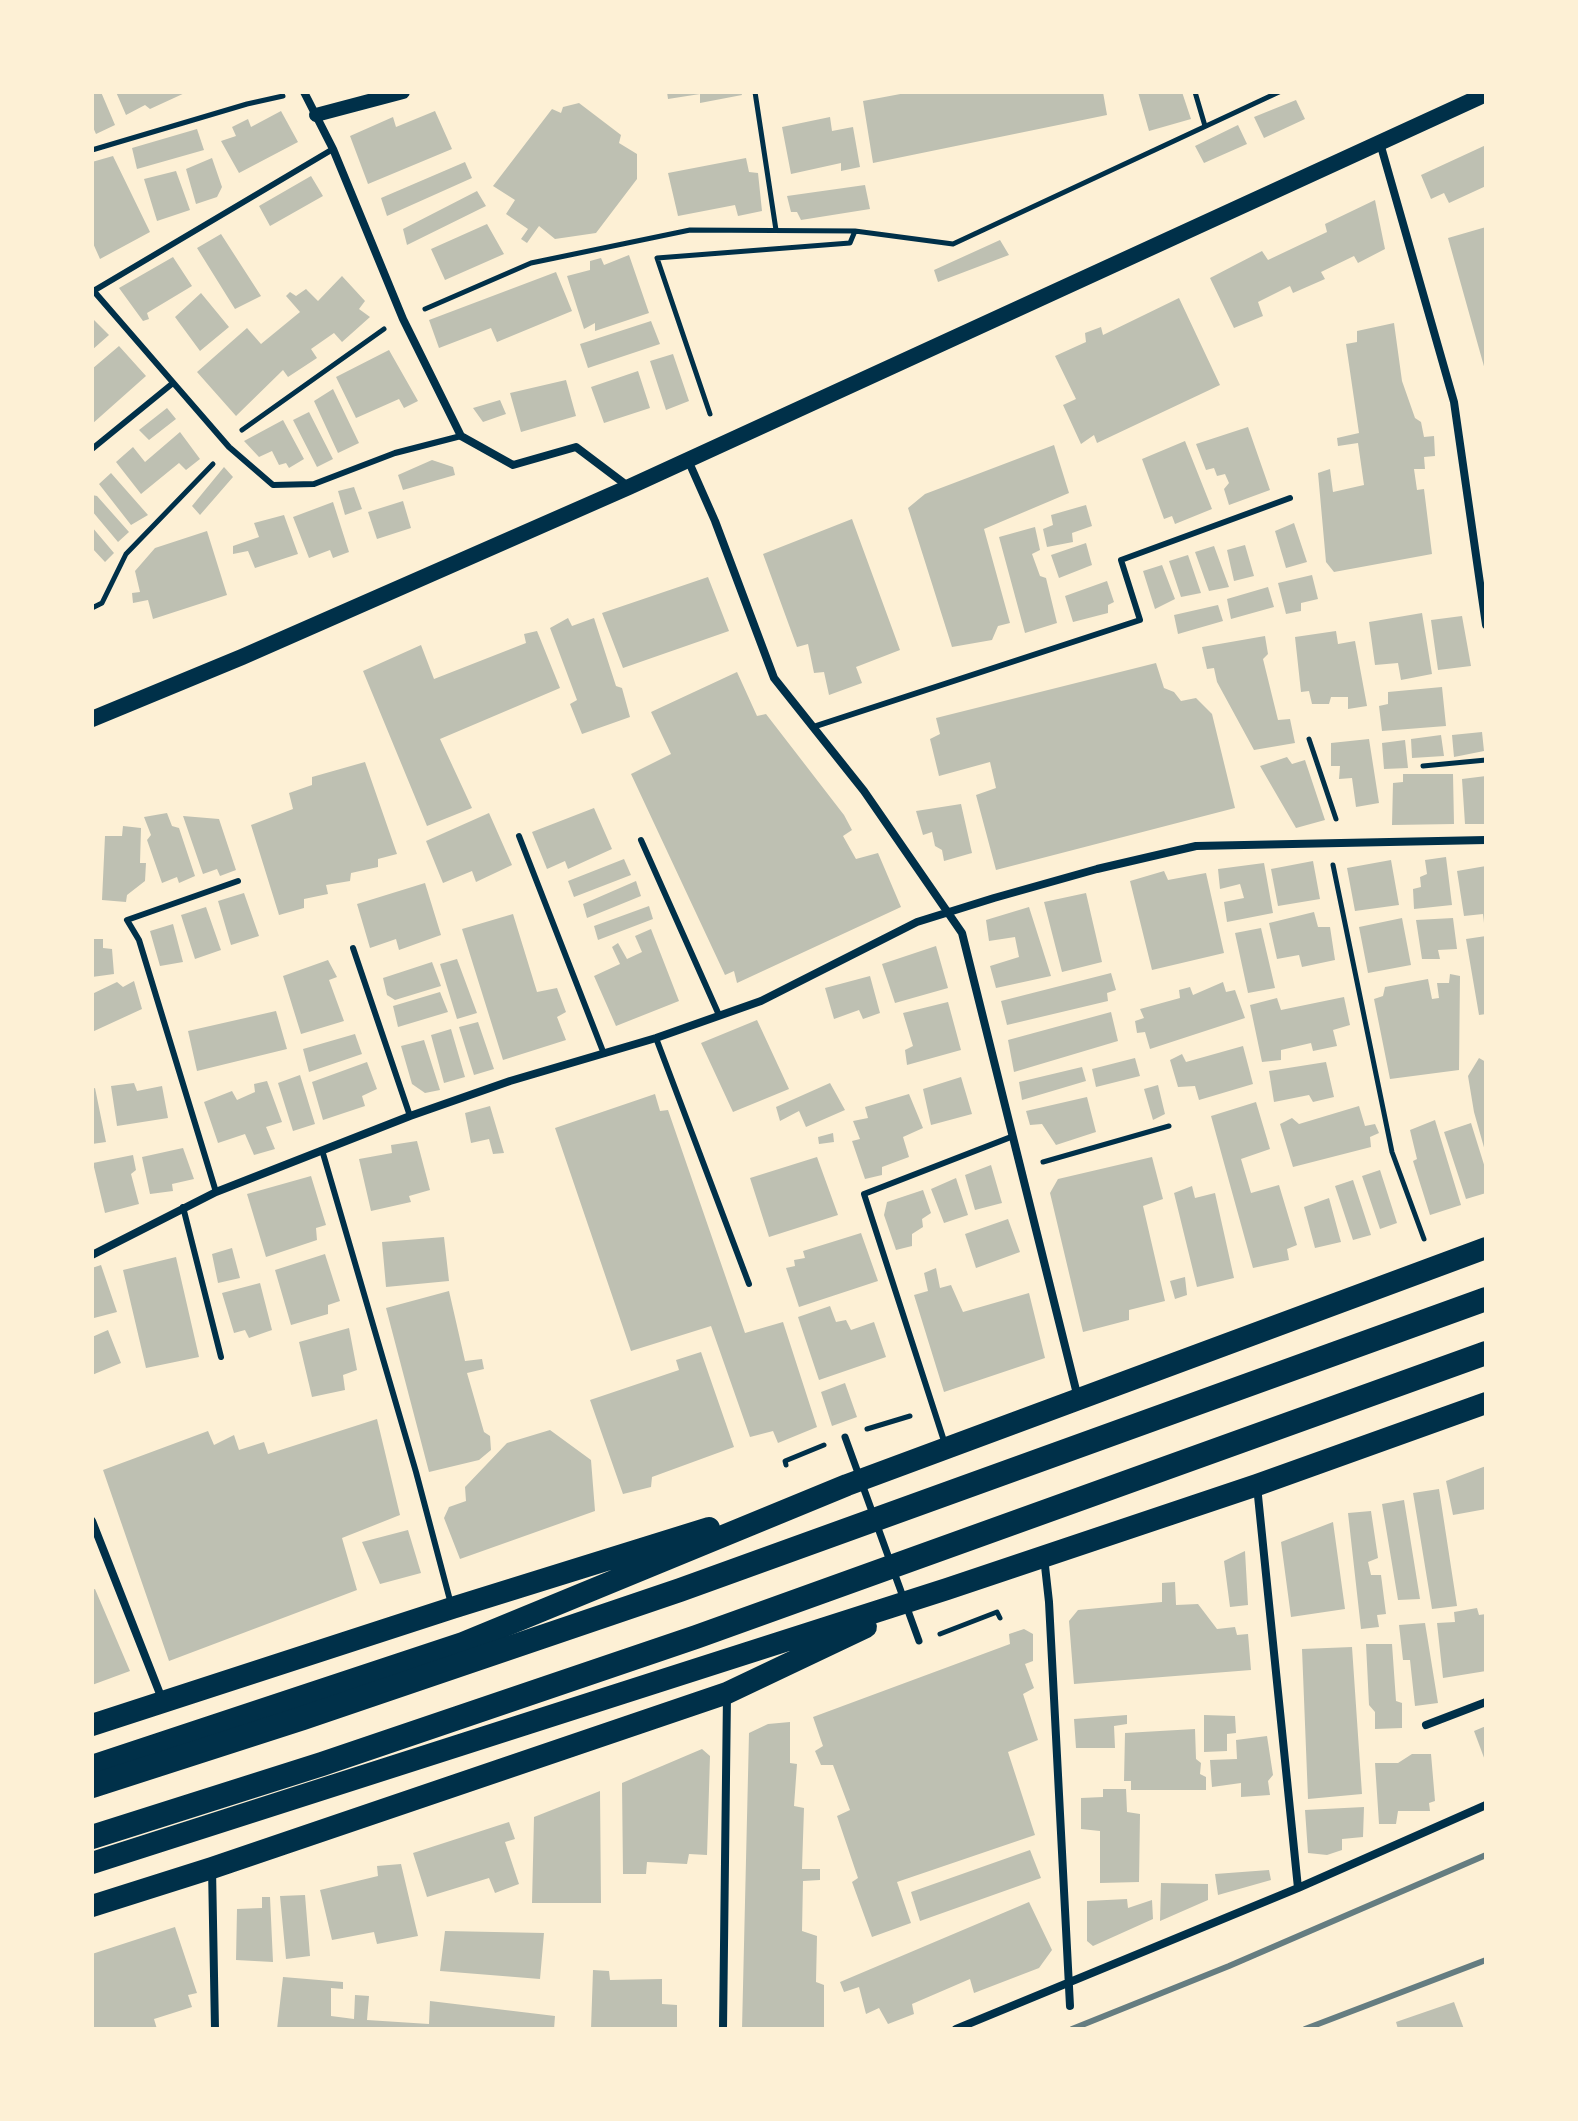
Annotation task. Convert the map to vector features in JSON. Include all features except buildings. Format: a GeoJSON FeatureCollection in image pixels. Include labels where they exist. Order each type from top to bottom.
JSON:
{"type":"FeatureCollection","features":[{"type":"Feature","properties":{"kind":"highway"},"geometry":{"type":"LineString","coordinates":[[92,1766],[463,1643],[847,1485],[1486,1248]]}},
{"type":"Feature","properties":{"kind":"highway"},"geometry":{"type":"LineString","coordinates":[[92,1786],[680,1590],[1486,1299]]}},
{"type":"Feature","properties":{"kind":"highway"},"geometry":{"type":"LineString","coordinates":[[92,1837],[322,1764],[696,1637],[1486,1353]]}},
{"type":"Feature","properties":{"kind":"highway"},"geometry":{"type":"LineString","coordinates":[[92,1863],[947,1589],[1257,1485],[1486,1403]]}},
{"type":"Feature","properties":{"kind":"highway"},"geometry":{"type":"LineString","coordinates":[[92,1725],[452,1608],[847,1485]]}},
{"type":"Feature","properties":{"kind":"highway"},"geometry":{"type":"LineString","coordinates":[[92,1906],[727,1693],[947,1589]]}},
{"type":"Feature","properties":{"kind":"main road"},"geometry":{"type":"LineString","coordinates":[[92,719],[242,657],[629,487],[1486,94]]}},
{"type":"Feature","properties":{"kind":"street"},"geometry":{"type":"LineString","coordinates":[[304,92],[333,149],[403,319],[461,436],[513,465],[576,447],[629,487]]}},
{"type":"Feature","properties":{"kind":"street"},"geometry":{"type":"LineString","coordinates":[[316,115],[403,92]]}},
{"type":"Feature","properties":{"kind":"street"},"geometry":{"type":"LineString","coordinates":[[1380,143],[1454,402],[1486,625]]}},
{"type":"Feature","properties":{"kind":"street"},"geometry":{"type":"LineString","coordinates":[[688,459],[715,521],[774,678],[864,791],[962,933],[1078,1399]]}},
{"type":"Feature","properties":{"kind":"street"},"geometry":{"type":"LineString","coordinates":[[92,1255],[216,1192],[410,1116],[510,1081],[656,1038],[761,1001],[917,922],[949,912],[1097,869],[1196,846],[1486,840]]}},
{"type":"Feature","properties":{"kind":"street"},"geometry":{"type":"LineString","coordinates":[[845,1437],[919,1641]]}},
{"type":"Feature","properties":{"kind":"street"},"geometry":{"type":"LineString","coordinates":[[1257,1485],[1298,1888]]}},
{"type":"Feature","properties":{"kind":"street"},"geometry":{"type":"LineString","coordinates":[[92,1521],[164,1703]]}},
{"type":"Feature","properties":{"kind":"street"},"geometry":{"type":"LineString","coordinates":[[1043,1557],[1049,1602],[1070,2006]]}},
{"type":"Feature","properties":{"kind":"street"},"geometry":{"type":"LineString","coordinates":[[723,2029],[727,1693]]}},
{"type":"Feature","properties":{"kind":"street"},"geometry":{"type":"LineString","coordinates":[[1426,1725],[1486,1702]]}},
{"type":"Feature","properties":{"kind":"street"},"geometry":{"type":"LineString","coordinates":[[956,2029],[1298,1888],[1486,1805]]}},
{"type":"Feature","properties":{"kind":"street"},"geometry":{"type":"LineString","coordinates":[[212,1868],[215,2029]]}},
{"type":"Feature","properties":{"kind":"lane"},"geometry":{"type":"LineString","coordinates":[[333,149],[94,290],[229,447],[273,485],[314,484],[395,453],[461,436]]}},
{"type":"Feature","properties":{"kind":"lane"},"geometry":{"type":"LineString","coordinates":[[92,449],[173,383]]}},
{"type":"Feature","properties":{"kind":"lane"},"geometry":{"type":"LineString","coordinates":[[813,727],[1140,620],[1121,560],[1290,498]]}},
{"type":"Feature","properties":{"kind":"lane"},"geometry":{"type":"LineString","coordinates":[[519,836],[604,1054]]}},
{"type":"Feature","properties":{"kind":"lane"},"geometry":{"type":"LineString","coordinates":[[641,840],[719,1015]]}},
{"type":"Feature","properties":{"kind":"lane"},"geometry":{"type":"LineString","coordinates":[[216,1192],[139,940],[127,920],[238,881]]}},
{"type":"Feature","properties":{"kind":"lane"},"geometry":{"type":"LineString","coordinates":[[353,948],[410,1116]]}},
{"type":"Feature","properties":{"kind":"lane"},"geometry":{"type":"LineString","coordinates":[[656,1038],[749,1284]]}},
{"type":"Feature","properties":{"kind":"lane"},"geometry":{"type":"LineString","coordinates":[[946,1448],[864,1194],[1011,1137]]}},
{"type":"Feature","properties":{"kind":"lane"},"geometry":{"type":"LineString","coordinates":[[322,1150],[416,1472],[452,1608]]}},
{"type":"Feature","properties":{"kind":"lane"},"geometry":{"type":"LineString","coordinates":[[183,1207],[221,1357]]}},
{"type":"Feature","properties":{"kind":"path"},"geometry":{"type":"LineString","coordinates":[[755,92],[776,230]]}},
{"type":"Feature","properties":{"kind":"path"},"geometry":{"type":"LineString","coordinates":[[1195,92],[1205,126]]}},
{"type":"Feature","properties":{"kind":"path"},"geometry":{"type":"LineString","coordinates":[[710,414],[657,258],[850,243],[855,231],[953,244],[1279,92]]}},
{"type":"Feature","properties":{"kind":"path"},"geometry":{"type":"LineString","coordinates":[[92,150],[247,104],[289,95]]}},
{"type":"Feature","properties":{"kind":"path"},"geometry":{"type":"LineString","coordinates":[[1309,739],[1344,842]]}},
{"type":"Feature","properties":{"kind":"path"},"geometry":{"type":"LineString","coordinates":[[1423,766],[1486,760]]}},
{"type":"Feature","properties":{"kind":"path"},"geometry":{"type":"LineString","coordinates":[[1329,842],[1392,1152],[1432,1267]]}},
{"type":"Feature","properties":{"kind":"path"},"geometry":{"type":"LineString","coordinates":[[1019,1169],[1169,1126]]}},
{"type":"Feature","properties":{"kind":"railway"},"geometry":{"type":"LineString","coordinates":[[1072,2029],[1229,1966],[1486,1855]]}},
{"type":"Feature","properties":{"kind":"railway"},"geometry":{"type":"LineString","coordinates":[[1305,2029],[1486,1960]]}}]}
